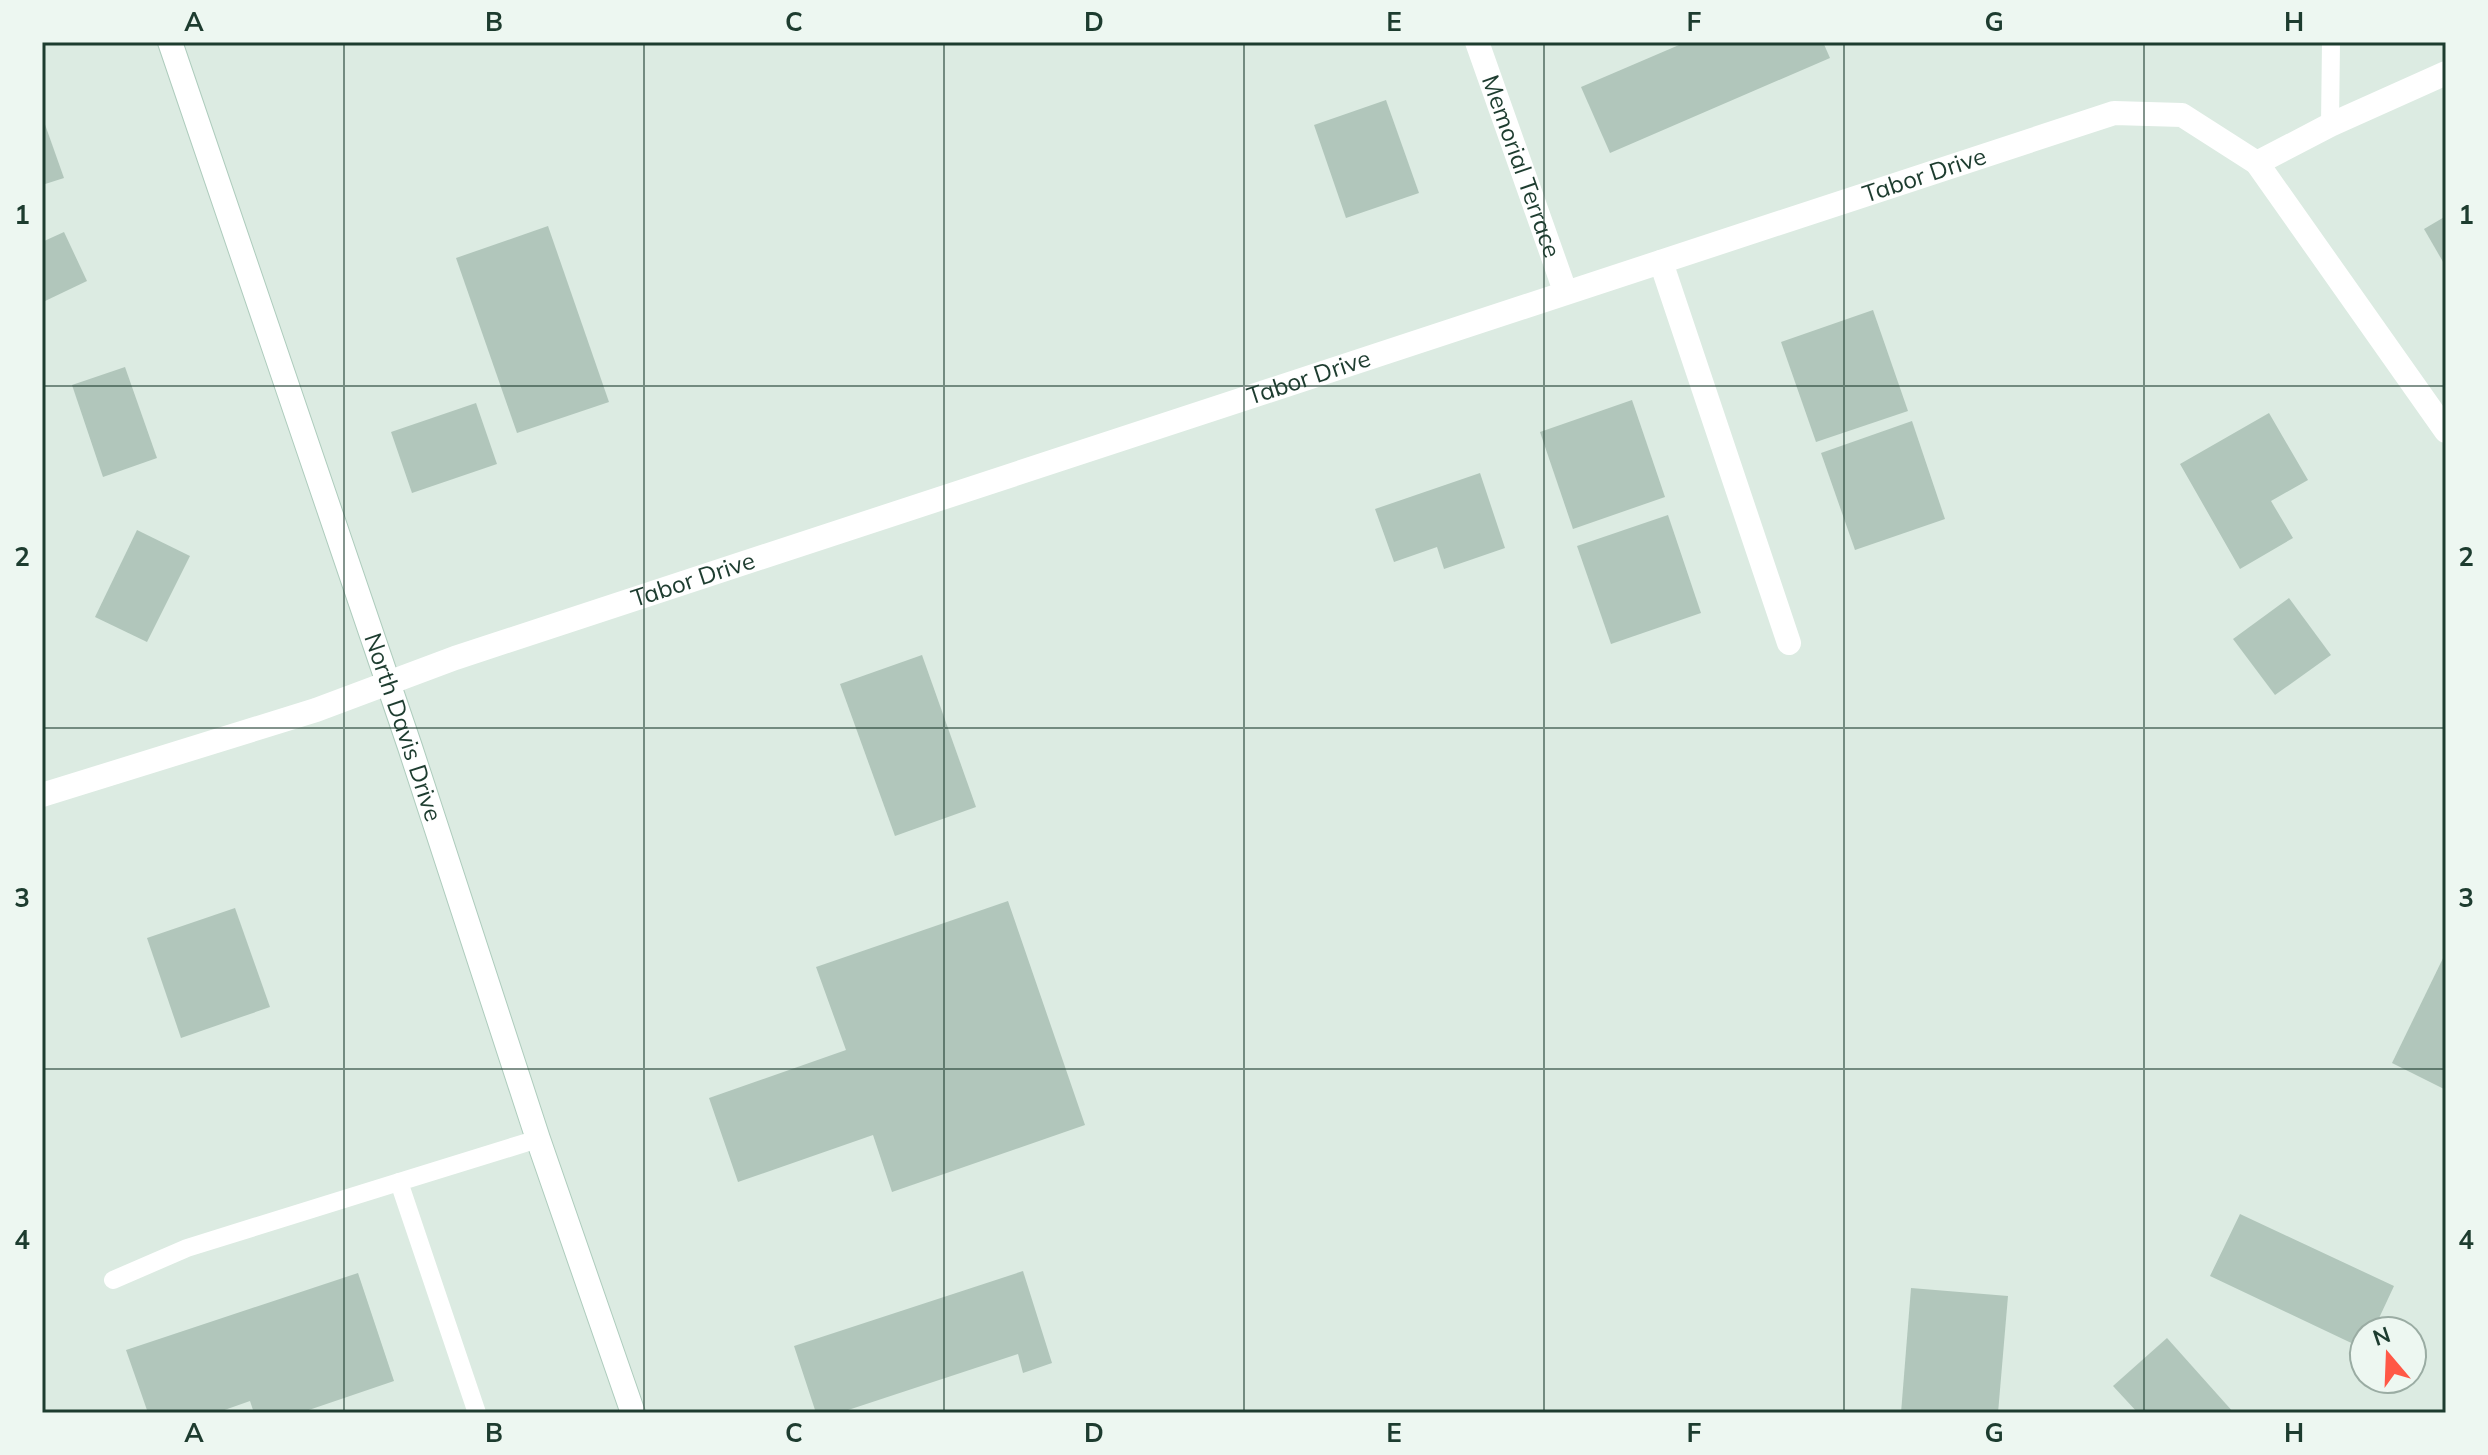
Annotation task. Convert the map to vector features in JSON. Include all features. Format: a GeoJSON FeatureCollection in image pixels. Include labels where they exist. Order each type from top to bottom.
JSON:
{"type":"FeatureCollection","features":[{"type":"Feature","properties":{"kind":"street","name":"North Davis Drive"},"geometry":{"type":"LineString","coordinates":[[170,42],[633,1413]]}},
{"type":"Feature","properties":{"kind":"street","name":"Memorial Terrace"},"geometry":{"type":"LineString","coordinates":[[1477,42],[1565,291]]}},
{"type":"Feature","properties":{"kind":"street"},"geometry":{"type":"LineString","coordinates":[[2257,163],[2330,125],[2446,73]]}},
{"type":"Feature","properties":{"kind":"street","name":"Tabor Drive"},"geometry":{"type":"LineString","coordinates":[[42,795],[316,710],[470,653],[2114,113],[2182,115],[2257,163],[2446,431]]}},
{"type":"Feature","properties":{"kind":"street"},"geometry":{"type":"LineString","coordinates":[[1661,262],[1789,643]]}},
{"type":"Feature","properties":{"kind":"lane"},"geometry":{"type":"LineString","coordinates":[[2330,125],[2331,42]]}},
{"type":"Feature","properties":{"kind":"lane"},"geometry":{"type":"LineString","coordinates":[[113,1280],[187,1248],[538,1139]]}},
{"type":"Feature","properties":{"kind":"lane"},"geometry":{"type":"LineString","coordinates":[[399,1182],[477,1413]]}},
{"type":"Feature","properties":{"kind":"building"},"geometry":{"type":"Polygon","coordinates":[[[1686,42],[1823,42],[1830,58],[1610,153],[1581,87],[1686,42]]]}},
{"type":"Feature","properties":{"kind":"building"},"geometry":{"type":"Polygon","coordinates":[[[1386,100],[1419,193],[1346,218],[1314,125],[1386,100]]]}},
{"type":"Feature","properties":{"kind":"building"},"geometry":{"type":"Polygon","coordinates":[[[42,116],[64,178],[42,185],[42,116]]]}},
{"type":"Feature","properties":{"kind":"building"},"geometry":{"type":"Polygon","coordinates":[[[2446,216],[2446,267],[2424,229],[2446,216]]]}},
{"type":"Feature","properties":{"kind":"building"},"geometry":{"type":"Polygon","coordinates":[[[548,226],[609,402],[517,433],[456,258],[548,226]]]}},
{"type":"Feature","properties":{"kind":"building"},"geometry":{"type":"Polygon","coordinates":[[[64,232],[87,281],[43,302],[42,242],[64,232]]]}},
{"type":"Feature","properties":{"kind":"building"},"geometry":{"type":"Polygon","coordinates":[[[1873,310],[1908,411],[1816,442],[1781,342],[1873,310]]]}},
{"type":"Feature","properties":{"kind":"building"},"geometry":{"type":"Polygon","coordinates":[[[125,367],[157,458],[103,477],[72,385],[125,367]]]}},
{"type":"Feature","properties":{"kind":"building"},"geometry":{"type":"Polygon","coordinates":[[[1632,400],[1665,497],[1573,529],[1540,432],[1632,400]]]}},
{"type":"Feature","properties":{"kind":"building"},"geometry":{"type":"Polygon","coordinates":[[[476,403],[497,464],[412,493],[391,432],[476,403]]]}},
{"type":"Feature","properties":{"kind":"building"},"geometry":{"type":"Polygon","coordinates":[[[2269,413],[2308,480],[2271,501],[2293,538],[2240,569],[2180,464],[2269,413]]]}},
{"type":"Feature","properties":{"kind":"building"},"geometry":{"type":"Polygon","coordinates":[[[1912,421],[1945,519],[1855,550],[1821,453],[1912,421]]]}},
{"type":"Feature","properties":{"kind":"building"},"geometry":{"type":"Polygon","coordinates":[[[1480,473],[1505,548],[1444,569],[1437,547],[1394,562],[1375,509],[1480,473]]]}},
{"type":"Feature","properties":{"kind":"building"},"geometry":{"type":"Polygon","coordinates":[[[1668,515],[1701,613],[1611,644],[1577,546],[1668,515]]]}},
{"type":"Feature","properties":{"kind":"building"},"geometry":{"type":"Polygon","coordinates":[[[137,530],[190,556],[147,642],[95,617],[137,530]]]}},
{"type":"Feature","properties":{"kind":"building"},"geometry":{"type":"Polygon","coordinates":[[[2289,598],[2331,655],[2275,695],[2233,639],[2289,598]]]}},
{"type":"Feature","properties":{"kind":"building"},"geometry":{"type":"Polygon","coordinates":[[[922,655],[976,807],[895,836],[840,684],[922,655]]]}},
{"type":"Feature","properties":{"kind":"building"},"geometry":{"type":"Polygon","coordinates":[[[1008,901],[1085,1125],[892,1192],[873,1135],[738,1182],[709,1098],[846,1050],[816,967],[1008,901]]]}},
{"type":"Feature","properties":{"kind":"building"},"geometry":{"type":"Polygon","coordinates":[[[235,908],[270,1007],[181,1038],[147,938],[235,908]]]}},
{"type":"Feature","properties":{"kind":"building"},"geometry":{"type":"Polygon","coordinates":[[[2446,952],[2446,1090],[2392,1063],[2446,952]]]}},
{"type":"Feature","properties":{"kind":"building"},"geometry":{"type":"Polygon","coordinates":[[[2240,1214],[2394,1286],[2380,1315],[2348,1315],[2348,1341],[2210,1276],[2240,1214]]]}},
{"type":"Feature","properties":{"kind":"building"},"geometry":{"type":"Polygon","coordinates":[[[1023,1271],[1052,1363],[1023,1373],[1018,1354],[839,1413],[816,1413],[794,1346],[1023,1271]]]}},
{"type":"Feature","properties":{"kind":"building"},"geometry":{"type":"Polygon","coordinates":[[[358,1273],[394,1381],[300,1413],[254,1413],[250,1401],[216,1413],[148,1413],[126,1350],[358,1273]]]}},
{"type":"Feature","properties":{"kind":"building"},"geometry":{"type":"Polygon","coordinates":[[[1911,1288],[2008,1296],[1998,1413],[1901,1413],[1911,1288]]]}},
{"type":"Feature","properties":{"kind":"building"},"geometry":{"type":"Polygon","coordinates":[[[2167,1338],[2234,1413],[2138,1413],[2113,1386],[2167,1338]]]}}]}
